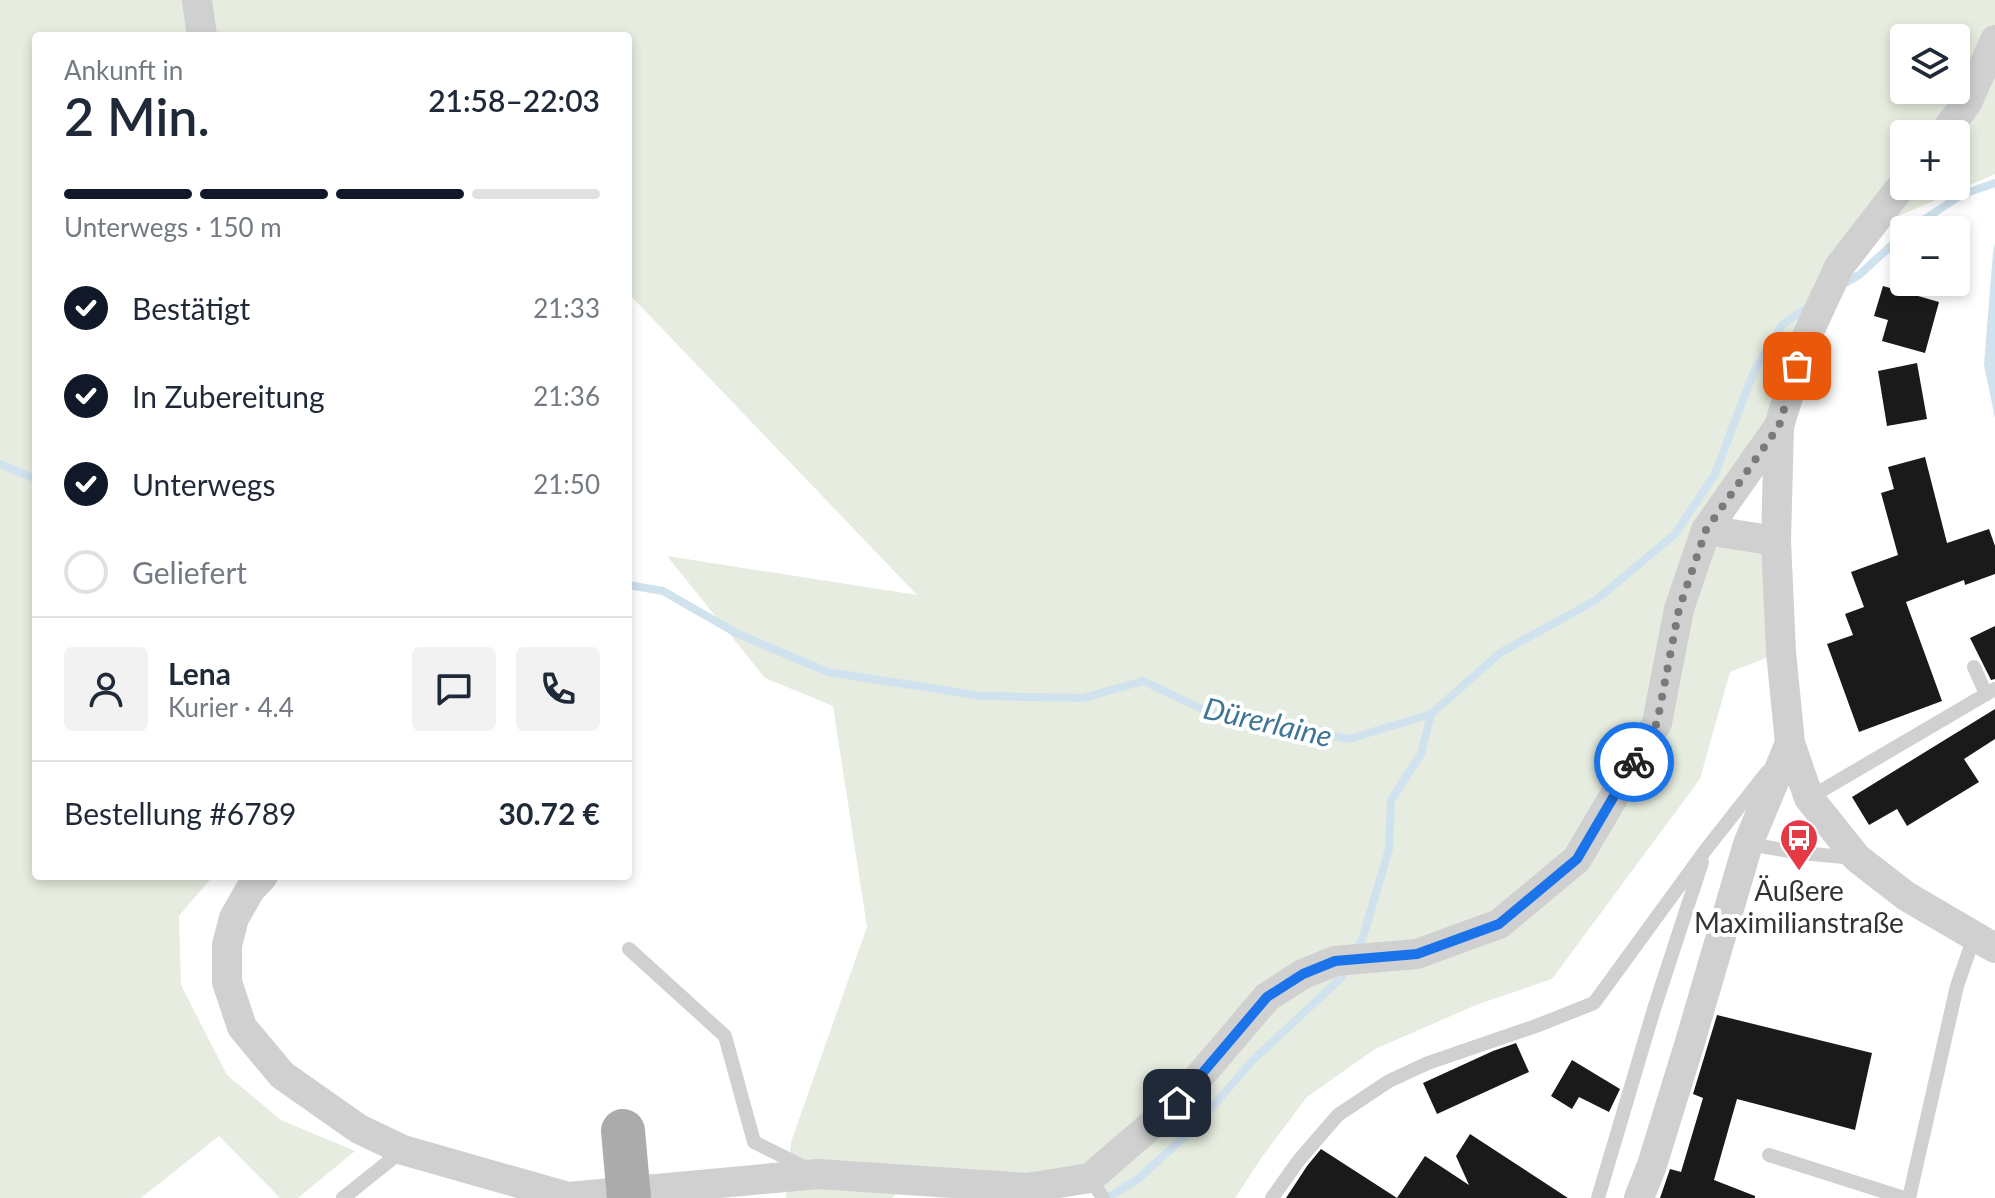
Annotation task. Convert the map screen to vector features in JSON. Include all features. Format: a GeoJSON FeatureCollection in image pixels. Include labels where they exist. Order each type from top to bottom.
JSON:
{"type":"FeatureCollection","features":[{"type":"Feature","properties":{"kind":"main road"},"geometry":{"type":"LineString","coordinates":[[623,1131],[629,1198]]}},
{"type":"Feature","properties":{"kind":"street"},"geometry":{"type":"LineString","coordinates":[[197,0],[201,32]]}},
{"type":"Feature","properties":{"kind":"street"},"geometry":{"type":"LineString","coordinates":[[1954,120],[1967,103],[1995,40]]}},
{"type":"Feature","properties":{"kind":"street"},"geometry":{"type":"LineString","coordinates":[[1891,200],[1839,267],[1807,336],[1779,426],[1776,541],[1781,652],[1790,743],[1809,798],[1857,858],[1906,896],[1984,942]]}},
{"type":"Feature","properties":{"kind":"street"},"geometry":{"type":"LineString","coordinates":[[259,880],[234,918],[227,945],[227,982],[242,1027],[282,1075],[359,1129],[403,1150],[567,1198],[818,1174],[1027,1188],[1096,1188],[1177,1103],[1267,997],[1303,974],[1335,961],[1417,954],[1499,924],[1577,859],[1657,723],[1679,609],[1706,530],[1779,426]]}},
{"type":"Feature","properties":{"kind":"street"},"geometry":{"type":"LineString","coordinates":[[1706,530],[1776,541]]}},
{"type":"Feature","properties":{"kind":"street"},"geometry":{"type":"LineString","coordinates":[[1639,1198],[1690,1042],[1748,844],[1790,743]]}},
{"type":"Feature","properties":{"kind":"lane"},"geometry":{"type":"LineString","coordinates":[[1809,798],[1991,692],[1974,667]]}},
{"type":"Feature","properties":{"kind":"lane"},"geometry":{"type":"LineString","coordinates":[[1272,1198],[1299,1160],[1338,1115],[1389,1081],[1428,1063],[1594,1003],[1707,848],[1790,743]]}},
{"type":"Feature","properties":{"kind":"lane"},"geometry":{"type":"LineString","coordinates":[[1748,844],[1857,858]]}},
{"type":"Feature","properties":{"kind":"lane"},"geometry":{"type":"LineString","coordinates":[[1598,1198],[1654,1009],[1707,848]]}},
{"type":"Feature","properties":{"kind":"lane"},"geometry":{"type":"LineString","coordinates":[[1769,1155],[1907,1198],[1957,986],[1984,942]]}},
{"type":"Feature","properties":{"kind":"lane"},"geometry":{"type":"LineString","coordinates":[[629,949],[725,1036],[754,1142],[818,1174]]}},
{"type":"Feature","properties":{"kind":"lane"},"geometry":{"type":"LineString","coordinates":[[343,1198],[403,1150]]}},
{"type":"Feature","properties":{"kind":"shaded area"},"geometry":{"type":"Polygon","coordinates":[[[0,0],[1995,0],[1995,174],[1970,185],[1970,120],[1890,120],[1890,200],[1936,200],[1899,216],[1890,216],[1890,220],[1867,230],[1779,426],[1707,529],[1776,541],[1781,652],[1730,672],[1700,779],[1552,979],[1476,1005],[1375,1049],[1307,1097],[1235,1198],[1097,1198],[1090,1179],[919,1180],[891,1198],[786,1198],[791,1142],[867,927],[833,706],[765,678],[667,556],[917,595],[632,297],[632,32],[32,32],[32,880],[210,880],[179,916],[181,985],[227,1075],[281,1120],[355,1151],[298,1198],[280,1198],[219,1136],[141,1198],[0,1198],[0,0]]]}},
{"type":"Feature","properties":{"kind":"water"},"geometry":{"type":"Polygon","coordinates":[[[1995,244],[1995,418],[1984,365],[1995,244]]]}},
{"type":"Feature","properties":{"kind":"building"},"geometry":{"type":"Polygon","coordinates":[[[1883,286],[1890,288],[1890,296],[1918,296],[1939,302],[1925,353],[1882,341],[1888,320],[1874,316],[1883,286]]]}},
{"type":"Feature","properties":{"kind":"building"},"geometry":{"type":"Polygon","coordinates":[[[1917,363],[1927,419],[1887,426],[1878,371],[1917,363]]]}},
{"type":"Feature","properties":{"kind":"building"},"geometry":{"type":"Polygon","coordinates":[[[1925,457],[1947,543],[1989,529],[1995,546],[1995,574],[1965,585],[1964,580],[1906,602],[1942,701],[1859,732],[1827,644],[1853,635],[1845,614],[1864,607],[1851,572],[1898,555],[1881,493],[1894,489],[1888,467],[1925,457]]]}},
{"type":"Feature","properties":{"kind":"building"},"geometry":{"type":"Polygon","coordinates":[[[1995,626],[1995,679],[1991,680],[1970,638],[1995,626]]]}},
{"type":"Feature","properties":{"kind":"building"},"geometry":{"type":"Polygon","coordinates":[[[1995,709],[1995,739],[1964,759],[1979,782],[1907,826],[1897,809],[1869,825],[1852,797],[1995,709]]]}},
{"type":"Feature","properties":{"kind":"building"},"geometry":{"type":"Polygon","coordinates":[[[1717,1015],[1872,1053],[1855,1130],[1737,1099],[1714,1180],[1755,1198],[1660,1198],[1670,1169],[1681,1172],[1703,1098],[1693,1094],[1717,1015]]]}},
{"type":"Feature","properties":{"kind":"building"},"geometry":{"type":"Polygon","coordinates":[[[1516,1043],[1529,1072],[1437,1114],[1423,1083],[1516,1043]]]}},
{"type":"Feature","properties":{"kind":"building"},"geometry":{"type":"Polygon","coordinates":[[[1572,1060],[1620,1089],[1609,1112],[1579,1097],[1572,1109],[1551,1096],[1572,1060]]]}},
{"type":"Feature","properties":{"kind":"building"},"geometry":{"type":"Polygon","coordinates":[[[1470,1134],[1568,1198],[1397,1198],[1425,1156],[1469,1185],[1456,1156],[1470,1134]]]}},
{"type":"Feature","properties":{"kind":"building"},"geometry":{"type":"Polygon","coordinates":[[[1321,1149],[1397,1198],[1286,1198],[1321,1149]]]}},
{"type":"Feature","properties":{"kind":"waterway","name":"Dürerlaine"},"geometry":{"type":"LineString","coordinates":[[1929,216],[1963,194],[1995,183]]}},
{"type":"Feature","properties":{"kind":"waterway","name":"Dürerlaine"},"geometry":{"type":"LineString","coordinates":[[1842,285],[1859,275],[1890,247]]}},
{"type":"Feature","properties":{"kind":"waterway","name":"Dürerlaine"},"geometry":{"type":"LineString","coordinates":[[632,586],[663,591],[738,634],[828,672],[981,696],[1083,698],[1143,681],[1206,711],[1349,739],[1431,714],[1500,653],[1596,600],[1675,534],[1715,474],[1754,371],[1783,324],[1810,306]]}},
{"type":"Feature","properties":{"kind":"waterway","name":"Dürerlaine"},"geometry":{"type":"LineString","coordinates":[[0,464],[32,477]]}},
{"type":"Feature","properties":{"kind":"waterway"},"geometry":{"type":"LineString","coordinates":[[1356,951],[1389,849],[1391,800],[1421,754],[1431,714]]}},
{"type":"Feature","properties":{"kind":"waterway"},"geometry":{"type":"LineString","coordinates":[[1107,1198],[1138,1179],[1196,1126],[1252,1061],[1341,978],[1347,967]]}},
{"type":"Feature","properties":{"kind":"way so far"},"geometry":{"type":"LineString","coordinates":[[1634,762],[1657,723],[1679,609],[1706,530],[1779,426],[1797,366]]}},
{"type":"Feature","properties":{"kind":"place","name":"Äußere Maximilianstraße"},"geometry":{"type":"Point","coordinates":[1799,872]}},
{"type":"Feature","properties":{"kind":"route"},"geometry":{"type":"LineString","coordinates":[[1177,1103],[1267,997],[1303,974],[1335,961],[1417,954],[1499,924],[1577,859],[1634,762]]}}]}
